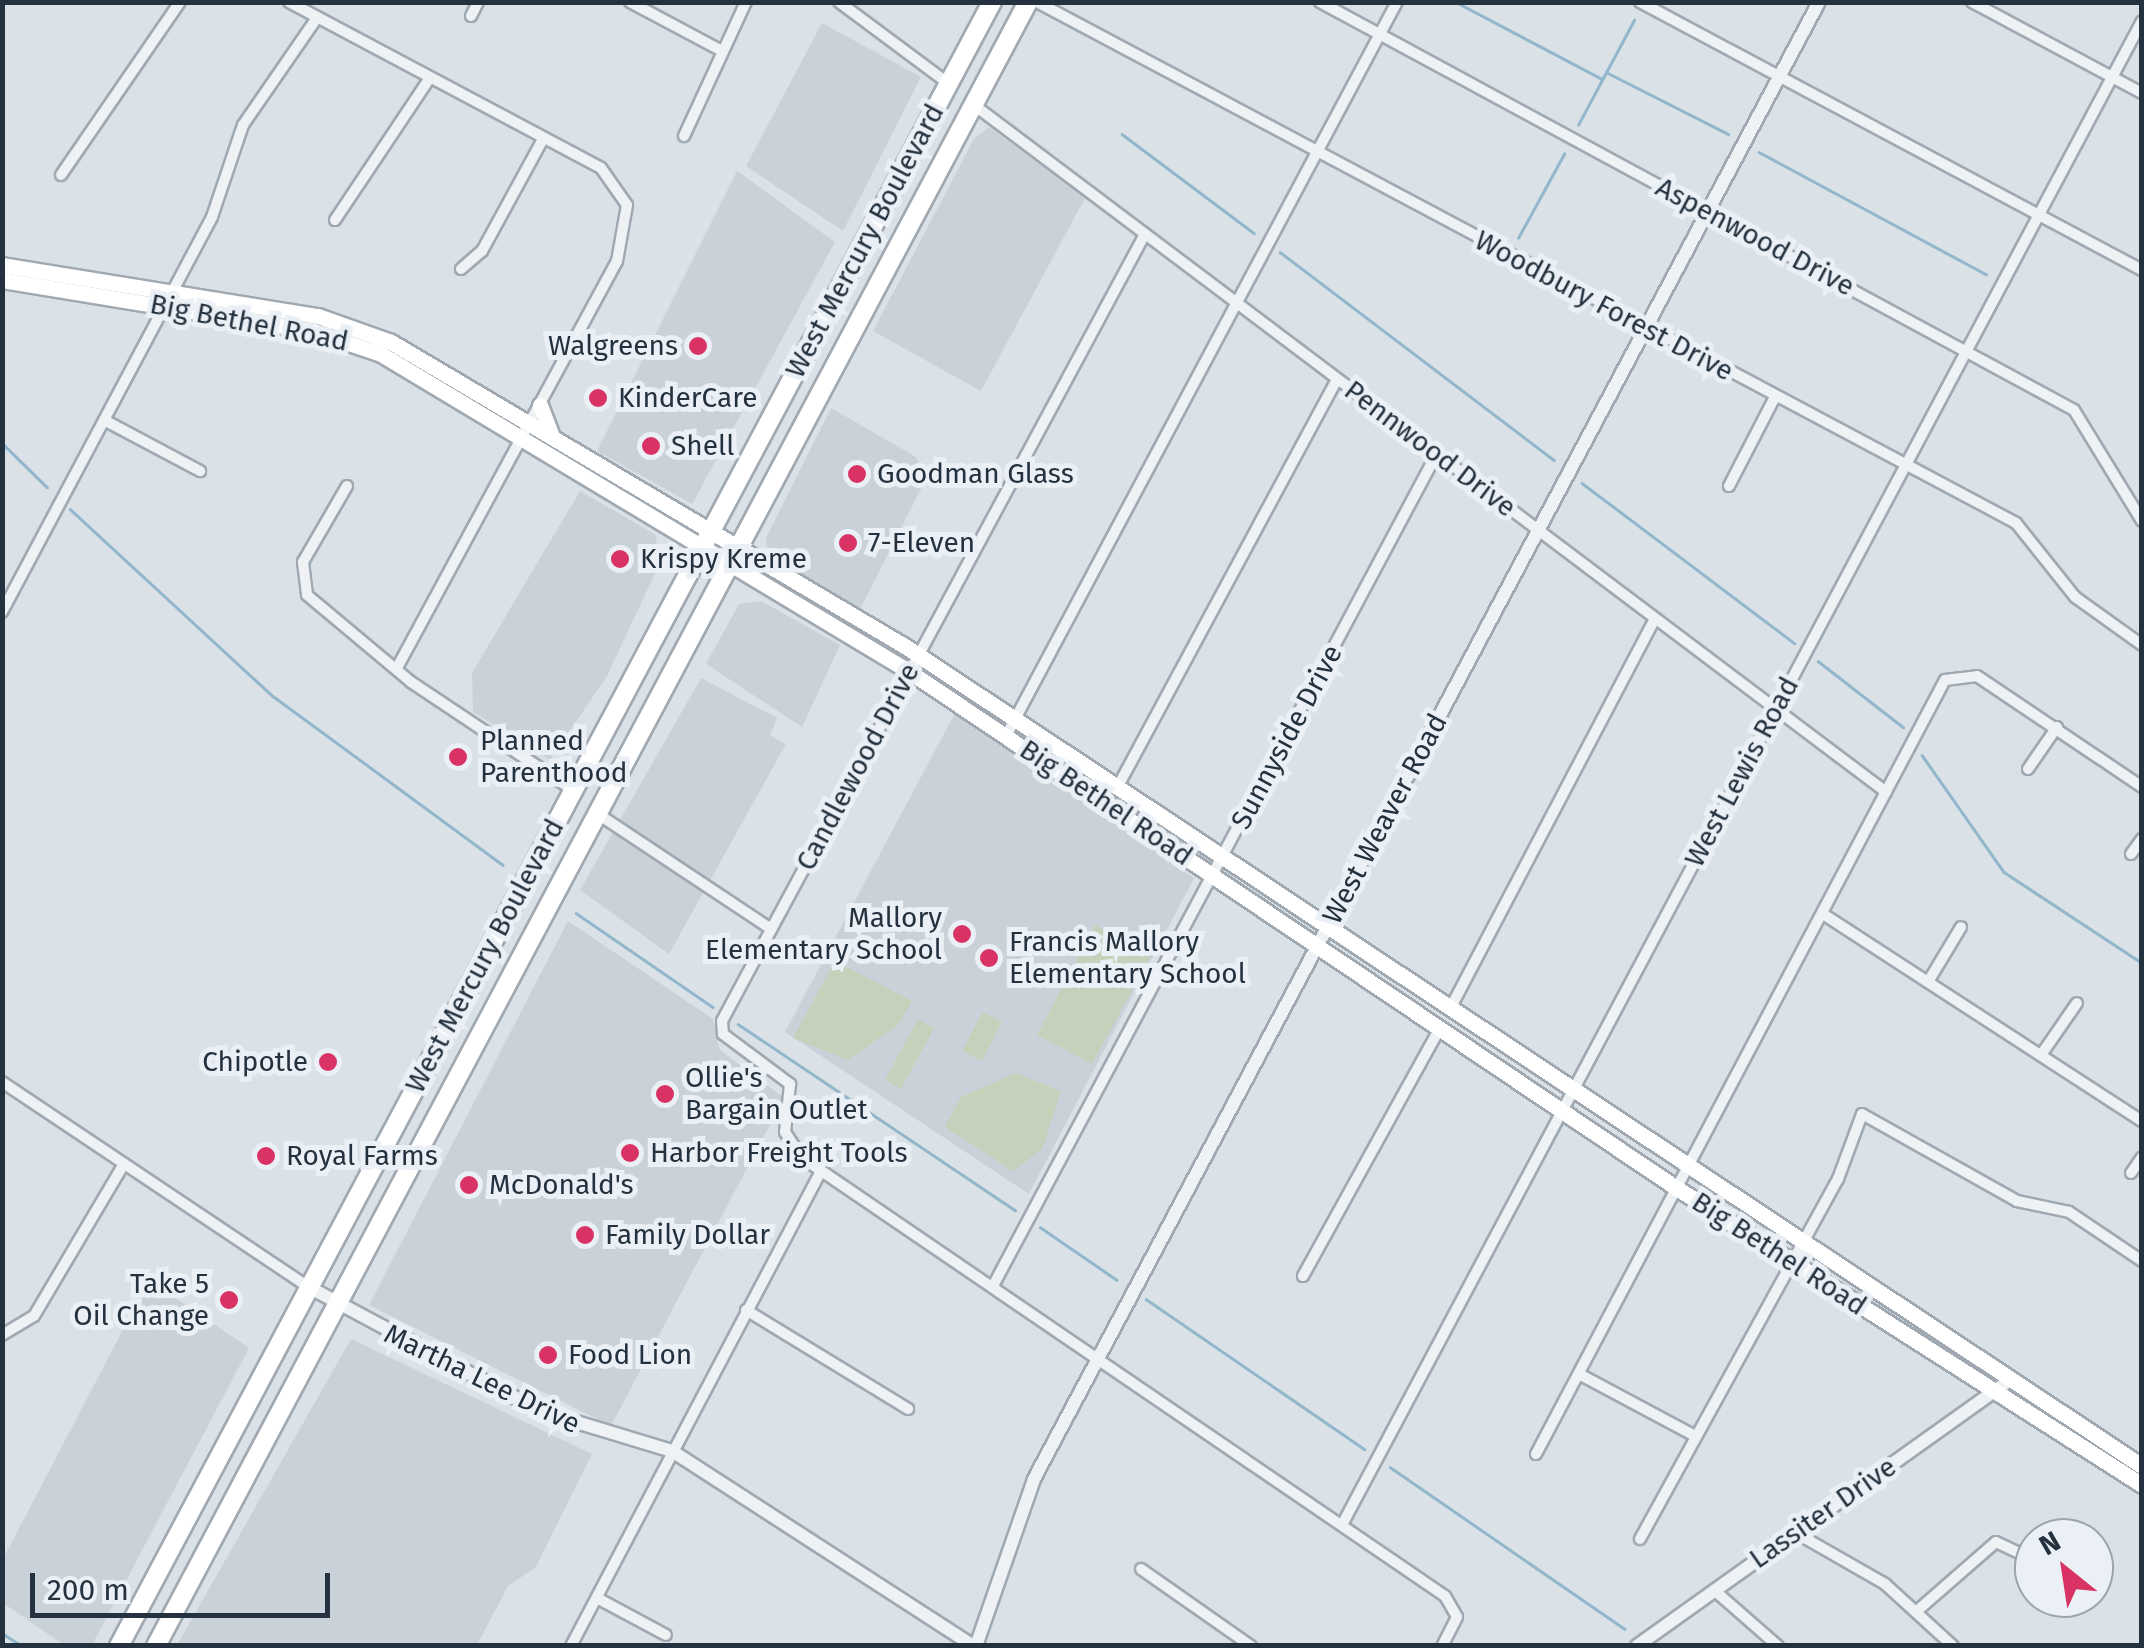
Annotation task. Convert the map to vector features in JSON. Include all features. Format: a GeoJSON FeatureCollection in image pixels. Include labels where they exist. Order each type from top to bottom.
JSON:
{"type":"FeatureCollection","features":[{"type":"Feature","properties":{"kind":"highway","name":"West Mercury Boulevard"},"geometry":{"type":"LineString","coordinates":[[119,1646],[992,2]]}},
{"type":"Feature","properties":{"kind":"highway","name":"West Mercury Boulevard"},"geometry":{"type":"LineString","coordinates":[[156,1646],[732,568],[1028,2]]}},
{"type":"Feature","properties":{"kind":"main road","name":"Big Bethel Road"},"geometry":{"type":"LineString","coordinates":[[2,264],[168,299]]}},
{"type":"Feature","properties":{"kind":"main road","name":"Big Bethel Road"},"geometry":{"type":"LineString","coordinates":[[2,280],[168,299],[364,330],[526,432],[701,550],[910,672],[1676,1187],[2142,1486]]}},
{"type":"Feature","properties":{"kind":"main road"},"geometry":{"type":"LineString","coordinates":[[540,405],[541,422],[562,444]]}},
{"type":"Feature","properties":{"kind":"main road","name":"Big Bethel Road"},"geometry":{"type":"LineString","coordinates":[[526,432],[562,444],[919,656],[1684,1170],[2142,1466]]}},
{"type":"Feature","properties":{"kind":"street"},"geometry":{"type":"LineString","coordinates":[[61,175],[180,2]]}},
{"type":"Feature","properties":{"kind":"street"},"geometry":{"type":"LineString","coordinates":[[289,2],[600,168],[628,222],[526,432],[396,669]]}},
{"type":"Feature","properties":{"kind":"street"},"geometry":{"type":"LineString","coordinates":[[471,16],[478,2]]}},
{"type":"Feature","properties":{"kind":"street"},"geometry":{"type":"LineString","coordinates":[[630,2],[722,51]]}},
{"type":"Feature","properties":{"kind":"street"},"geometry":{"type":"LineString","coordinates":[[684,136],[746,2]]}},
{"type":"Feature","properties":{"kind":"street"},"geometry":{"type":"LineString","coordinates":[[839,2],[949,84]]}},
{"type":"Feature","properties":{"kind":"street","name":"Woodbury Forest Drive"},"geometry":{"type":"LineString","coordinates":[[1037,2],[1316,154],[2016,522],[2075,597],[2142,645]]}},
{"type":"Feature","properties":{"kind":"street","name":"Aspenwood Drive"},"geometry":{"type":"LineString","coordinates":[[1320,2],[1967,350],[2088,422],[2142,521]]}},
{"type":"Feature","properties":{"kind":"street"},"geometry":{"type":"LineString","coordinates":[[1006,736],[1396,2]]}},
{"type":"Feature","properties":{"kind":"street"},"geometry":{"type":"LineString","coordinates":[[1640,2],[2142,270]]}},
{"type":"Feature","properties":{"kind":"street","name":"West Weaver Road"},"geometry":{"type":"LineString","coordinates":[[975,1646],[1014,1521],[1818,2]]}},
{"type":"Feature","properties":{"kind":"street"},"geometry":{"type":"LineString","coordinates":[[1972,2],[2142,92]]}},
{"type":"Feature","properties":{"kind":"street"},"geometry":{"type":"LineString","coordinates":[[2,612],[212,216],[243,125],[316,18]]}},
{"type":"Feature","properties":{"kind":"street","name":"West Lewis Road"},"geometry":{"type":"LineString","coordinates":[[1343,1523],[2142,21]]}},
{"type":"Feature","properties":{"kind":"street"},"geometry":{"type":"LineString","coordinates":[[335,220],[428,79]]}},
{"type":"Feature","properties":{"kind":"street","name":"Pennwood Drive"},"geometry":{"type":"LineString","coordinates":[[974,105],[1238,301],[1773,711],[1886,792]]}},
{"type":"Feature","properties":{"kind":"street"},"geometry":{"type":"LineString","coordinates":[[461,270],[482,251],[543,139]]}},
{"type":"Feature","properties":{"kind":"street","name":"Candlewood Drive"},"geometry":{"type":"LineString","coordinates":[[820,1173],[789,1145],[790,1084],[723,1034],[771,929],[1145,234]]}},
{"type":"Feature","properties":{"kind":"street"},"geometry":{"type":"LineString","coordinates":[[1117,788],[1337,379]]}},
{"type":"Feature","properties":{"kind":"street"},"geometry":{"type":"LineString","coordinates":[[1728,486],[1775,397]]}},
{"type":"Feature","properties":{"kind":"street"},"geometry":{"type":"LineString","coordinates":[[104,420],[200,471]]}},
{"type":"Feature","properties":{"kind":"street","name":"Sunnyside Drive"},"geometry":{"type":"LineString","coordinates":[[994,1284],[1436,454]]}},
{"type":"Feature","properties":{"kind":"street"},"geometry":{"type":"LineString","coordinates":[[346,486],[300,585],[396,669],[573,790]]}},
{"type":"Feature","properties":{"kind":"street"},"geometry":{"type":"LineString","coordinates":[[1448,1011],[1654,621]]}},
{"type":"Feature","properties":{"kind":"street"},"geometry":{"type":"LineString","coordinates":[[1536,1454],[1886,792],[1955,674],[1977,676],[2142,787]]}},
{"type":"Feature","properties":{"kind":"street"},"geometry":{"type":"LineString","coordinates":[[2028,769],[2057,727]]}},
{"type":"Feature","properties":{"kind":"street"},"geometry":{"type":"LineString","coordinates":[[598,814],[771,929]]}},
{"type":"Feature","properties":{"kind":"street"},"geometry":{"type":"LineString","coordinates":[[2131,854],[2142,839]]}},
{"type":"Feature","properties":{"kind":"street"},"geometry":{"type":"LineString","coordinates":[[1823,914],[2142,1120]]}},
{"type":"Feature","properties":{"kind":"street"},"geometry":{"type":"LineString","coordinates":[[1928,982],[1961,927]]}},
{"type":"Feature","properties":{"kind":"street"},"geometry":{"type":"LineString","coordinates":[[2040,1055],[2077,1003]]}},
{"type":"Feature","properties":{"kind":"street"},"geometry":{"type":"LineString","coordinates":[[1304,1276],[1440,1028]]}},
{"type":"Feature","properties":{"kind":"street","name":"Martha Lee Drive"},"geometry":{"type":"LineString","coordinates":[[2,1082],[337,1304],[540,1411],[672,1451],[975,1646]]}},
{"type":"Feature","properties":{"kind":"street"},"geometry":{"type":"LineString","coordinates":[[1640,1540],[1788,1261],[1838,1180],[1856,1121],[1871,1112],[2017,1202],[2069,1212],[2142,1261]]}},
{"type":"Feature","properties":{"kind":"street"},"geometry":{"type":"LineString","coordinates":[[2131,1173],[2142,1157]]}},
{"type":"Feature","properties":{"kind":"street"},"geometry":{"type":"LineString","coordinates":[[2,1334],[34,1316],[124,1164]]}},
{"type":"Feature","properties":{"kind":"street"},"geometry":{"type":"LineString","coordinates":[[570,1646],[820,1173],[994,1284],[1445,1596],[1457,1616],[1442,1646]]}},
{"type":"Feature","properties":{"kind":"street"},"geometry":{"type":"LineString","coordinates":[[746,1310],[908,1408]]}},
{"type":"Feature","properties":{"kind":"street"},"geometry":{"type":"LineString","coordinates":[[1579,1374],[1694,1436]]}},
{"type":"Feature","properties":{"kind":"street","name":"Lassiter Drive"},"geometry":{"type":"LineString","coordinates":[[1637,1646],[2009,1381]]}},
{"type":"Feature","properties":{"kind":"street"},"geometry":{"type":"LineString","coordinates":[[1796,1533],[1918,1610],[1953,1646]]}},
{"type":"Feature","properties":{"kind":"street"},"geometry":{"type":"LineString","coordinates":[[1918,1610],[1980,1549],[1996,1542],[2014,1551]]}},
{"type":"Feature","properties":{"kind":"street"},"geometry":{"type":"LineString","coordinates":[[1141,1569],[1251,1646]]}},
{"type":"Feature","properties":{"kind":"street"},"geometry":{"type":"LineString","coordinates":[[1714,1590],[1778,1646]]}},
{"type":"Feature","properties":{"kind":"street"},"geometry":{"type":"LineString","coordinates":[[597,1598],[666,1635]]}},
{"type":"Feature","properties":{"kind":"shaded area"},"geometry":{"type":"Polygon","coordinates":[[[822,23],[921,77],[843,231],[746,166],[822,23]]]}},
{"type":"Feature","properties":{"kind":"shaded area"},"geometry":{"type":"Polygon","coordinates":[[[989,127],[1085,198],[981,391],[873,331],[974,139],[989,127]]]}},
{"type":"Feature","properties":{"kind":"shaded area"},"geometry":{"type":"Polygon","coordinates":[[[737,171],[835,242],[692,504],[597,451],[737,171]]]}},
{"type":"Feature","properties":{"kind":"shaded area"},"geometry":{"type":"Polygon","coordinates":[[[831,408],[916,457],[926,479],[859,611],[768,556],[766,538],[831,408]]]}},
{"type":"Feature","properties":{"kind":"shaded area"},"geometry":{"type":"Polygon","coordinates":[[[580,491],[656,535],[658,567],[607,676],[550,760],[473,712],[472,673],[580,491]]]}},
{"type":"Feature","properties":{"kind":"shaded area"},"geometry":{"type":"Polygon","coordinates":[[[761,601],[840,645],[802,727],[706,664],[739,604],[761,601]]]}},
{"type":"Feature","properties":{"kind":"shaded area"},"geometry":{"type":"Polygon","coordinates":[[[701,678],[777,718],[770,735],[786,744],[669,954],[580,890],[701,678]]]}},
{"type":"Feature","properties":{"kind":"shaded area","name":"Francis Mallory Elementary School"},"geometry":{"type":"Polygon","coordinates":[[[955,713],[1194,878],[1029,1194],[785,1032],[955,713]]]}},
{"type":"Feature","properties":{"kind":"shaded area"},"geometry":{"type":"Polygon","coordinates":[[[568,921],[713,1019],[719,1049],[784,1098],[611,1426],[369,1305],[568,921]]]}},
{"type":"Feature","properties":{"kind":"shaded area"},"geometry":{"type":"Polygon","coordinates":[[[149,1280],[249,1348],[92,1645],[64,1645],[3,1603],[3,1559],[149,1280]]]}},
{"type":"Feature","properties":{"kind":"shaded area"},"geometry":{"type":"Polygon","coordinates":[[[351,1339],[592,1454],[536,1567],[508,1586],[477,1645],[177,1645],[351,1339]]]}},
{"type":"Feature","properties":{"kind":"green space"},"geometry":{"type":"Polygon","coordinates":[[[1095,925],[1151,955],[1092,1064],[1037,1035],[1095,925]]]}},
{"type":"Feature","properties":{"kind":"green space"},"geometry":{"type":"Polygon","coordinates":[[[835,961],[912,1001],[898,1025],[848,1060],[793,1038],[835,961]]]}},
{"type":"Feature","properties":{"kind":"green space"},"geometry":{"type":"Polygon","coordinates":[[[983,1012],[1002,1022],[982,1061],[962,1051],[983,1012]]]}},
{"type":"Feature","properties":{"kind":"green space"},"geometry":{"type":"Polygon","coordinates":[[[918,1019],[934,1028],[901,1089],[885,1080],[918,1019]]]}},
{"type":"Feature","properties":{"kind":"green space"},"geometry":{"type":"Polygon","coordinates":[[[1016,1073],[1061,1091],[1042,1149],[1013,1171],[945,1127],[961,1097],[1016,1073]]]}},
{"type":"Feature","properties":{"kind":"waterway"},"geometry":{"type":"LineString","coordinates":[[1456,2],[1602,79]]}},
{"type":"Feature","properties":{"kind":"waterway"},"geometry":{"type":"LineString","coordinates":[[1578,125],[1634,20]]}},
{"type":"Feature","properties":{"kind":"waterway"},"geometry":{"type":"LineString","coordinates":[[1606,72],[1728,134]]}},
{"type":"Feature","properties":{"kind":"waterway"},"geometry":{"type":"LineString","coordinates":[[1122,134],[1254,233]]}},
{"type":"Feature","properties":{"kind":"waterway"},"geometry":{"type":"LineString","coordinates":[[1759,152],[1986,274]]}},
{"type":"Feature","properties":{"kind":"waterway"},"geometry":{"type":"LineString","coordinates":[[1518,238],[1564,154]]}},
{"type":"Feature","properties":{"kind":"waterway"},"geometry":{"type":"LineString","coordinates":[[1280,252],[1554,460]]}},
{"type":"Feature","properties":{"kind":"waterway"},"geometry":{"type":"LineString","coordinates":[[2,443],[47,487]]}},
{"type":"Feature","properties":{"kind":"waterway"},"geometry":{"type":"LineString","coordinates":[[1582,483],[1794,643]]}},
{"type":"Feature","properties":{"kind":"waterway"},"geometry":{"type":"LineString","coordinates":[[70,509],[273,696],[503,865]]}},
{"type":"Feature","properties":{"kind":"waterway"},"geometry":{"type":"LineString","coordinates":[[1818,661],[1903,727]]}},
{"type":"Feature","properties":{"kind":"waterway"},"geometry":{"type":"LineString","coordinates":[[1922,755],[2004,872],[2142,963]]}},
{"type":"Feature","properties":{"kind":"waterway"},"geometry":{"type":"LineString","coordinates":[[576,913],[713,1007]]}},
{"type":"Feature","properties":{"kind":"waterway"},"geometry":{"type":"LineString","coordinates":[[738,1024],[1015,1210]]}},
{"type":"Feature","properties":{"kind":"waterway"},"geometry":{"type":"LineString","coordinates":[[1040,1227],[1117,1280]]}},
{"type":"Feature","properties":{"kind":"waterway"},"geometry":{"type":"LineString","coordinates":[[1146,1299],[1364,1449]]}},
{"type":"Feature","properties":{"kind":"waterway"},"geometry":{"type":"LineString","coordinates":[[1390,1467],[1625,1629]]}},
{"type":"Feature","properties":{"kind":"waterway"},"geometry":{"type":"LineString","coordinates":[[2,1633],[22,1646]]}},
{"type":"Feature","properties":{"kind":"place","name":"Walgreens"},"geometry":{"type":"Point","coordinates":[698,346]}},
{"type":"Feature","properties":{"kind":"place","name":"KinderCare"},"geometry":{"type":"Point","coordinates":[598,398]}},
{"type":"Feature","properties":{"kind":"place","name":"Shell"},"geometry":{"type":"Point","coordinates":[651,446]}},
{"type":"Feature","properties":{"kind":"place","name":"Goodman Glass"},"geometry":{"type":"Point","coordinates":[857,474]}},
{"type":"Feature","properties":{"kind":"place","name":"7-Eleven"},"geometry":{"type":"Point","coordinates":[848,543]}},
{"type":"Feature","properties":{"kind":"place","name":"Krispy Kreme"},"geometry":{"type":"Point","coordinates":[620,559]}},
{"type":"Feature","properties":{"kind":"place","name":"Planned Parenthood"},"geometry":{"type":"Point","coordinates":[458,757]}},
{"type":"Feature","properties":{"kind":"place","name":"Mallory Elementary School"},"geometry":{"type":"Point","coordinates":[962,934]}},
{"type":"Feature","properties":{"kind":"place","name":"Francis Mallory Elementary School"},"geometry":{"type":"Point","coordinates":[989,958]}},
{"type":"Feature","properties":{"kind":"place","name":"Chipotle"},"geometry":{"type":"Point","coordinates":[328,1062]}},
{"type":"Feature","properties":{"kind":"place","name":"Ollie's Bargain Outlet"},"geometry":{"type":"Point","coordinates":[665,1094]}},
{"type":"Feature","properties":{"kind":"place","name":"Harbor Freight Tools"},"geometry":{"type":"Point","coordinates":[630,1153]}},
{"type":"Feature","properties":{"kind":"place","name":"Royal Farms"},"geometry":{"type":"Point","coordinates":[266,1156]}},
{"type":"Feature","properties":{"kind":"place","name":"McDonald's"},"geometry":{"type":"Point","coordinates":[469,1185]}},
{"type":"Feature","properties":{"kind":"place","name":"Family Dollar"},"geometry":{"type":"Point","coordinates":[585,1235]}},
{"type":"Feature","properties":{"kind":"place","name":"Take 5 Oil Change"},"geometry":{"type":"Point","coordinates":[229,1300]}},
{"type":"Feature","properties":{"kind":"place","name":"Food Lion"},"geometry":{"type":"Point","coordinates":[548,1355]}}]}
